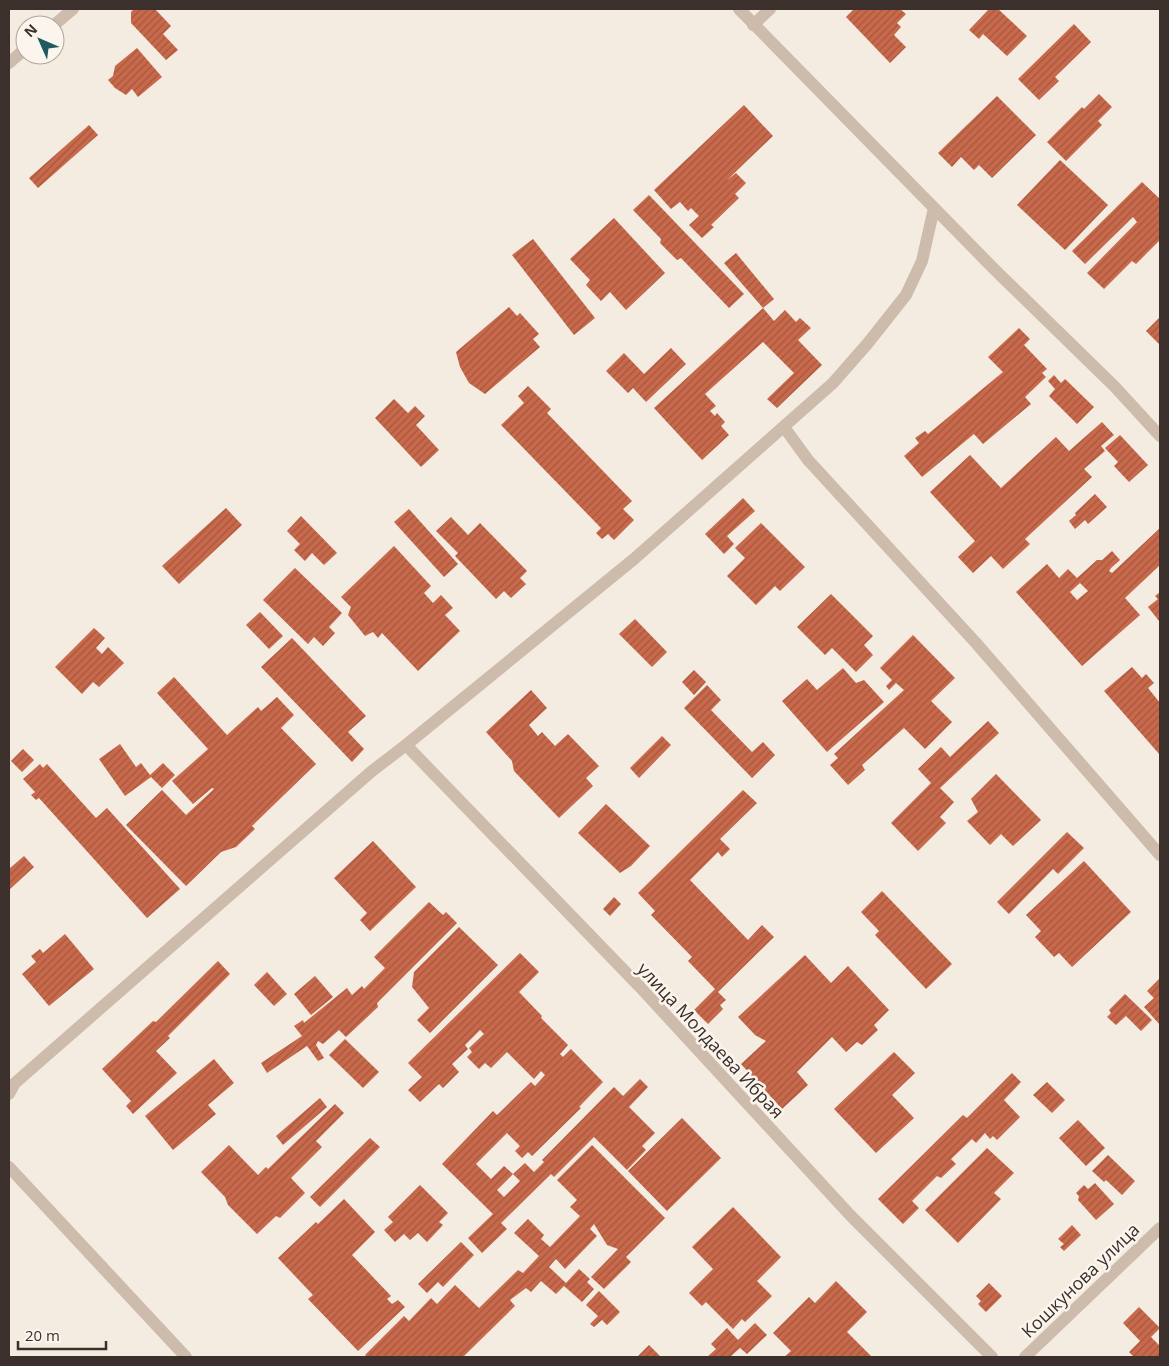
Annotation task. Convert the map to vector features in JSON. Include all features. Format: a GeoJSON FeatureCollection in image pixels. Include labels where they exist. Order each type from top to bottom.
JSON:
{"type":"FeatureCollection","features":[{"type":"Feature","properties":{"kind":"street"},"geometry":{"type":"LineString","coordinates":[[739,9],[934,208],[1115,387],[1160,436]]}},
{"type":"Feature","properties":{"kind":"street"},"geometry":{"type":"LineString","coordinates":[[753,25],[770,9]]}},
{"type":"Feature","properties":{"kind":"street"},"geometry":{"type":"LineString","coordinates":[[9,1094],[12,1082],[372,771],[634,559],[833,383],[906,295],[922,262],[934,208]]}},
{"type":"Feature","properties":{"kind":"street"},"geometry":{"type":"LineString","coordinates":[[784,427],[808,460],[976,643],[1160,854]]}},
{"type":"Feature","properties":{"kind":"street","name":"улица Молдаева Ибрая"},"geometry":{"type":"LineString","coordinates":[[406,745],[640,988],[850,1215],[992,1357]]}},
{"type":"Feature","properties":{"kind":"street"},"geometry":{"type":"LineString","coordinates":[[9,1167],[186,1357]]}},
{"type":"Feature","properties":{"kind":"street","name":"Кошкунова улица"},"geometry":{"type":"LineString","coordinates":[[1025,1357],[1160,1228]]}},
{"type":"Feature","properties":{"kind":"building"},"geometry":{"type":"Polygon","coordinates":[[[134,9],[155,9],[171,26],[163,34],[178,50],[166,60],[131,23],[131,12],[134,9]]]}},
{"type":"Feature","properties":{"kind":"building"},"geometry":{"type":"Polygon","coordinates":[[[854,9],[900,9],[906,14],[897,23],[901,27],[894,35],[906,47],[890,63],[846,17],[854,9]]]}},
{"type":"Feature","properties":{"kind":"building"},"geometry":{"type":"Polygon","coordinates":[[[989,9],[998,9],[1027,36],[1007,56],[983,34],[979,39],[969,30],[989,9]]]}},
{"type":"Feature","properties":{"kind":"building"},"geometry":{"type":"Polygon","coordinates":[[[1074,24],[1091,42],[1055,77],[1059,81],[1039,100],[1018,79],[1074,24]]]}},
{"type":"Feature","properties":{"kind":"building"},"geometry":{"type":"Polygon","coordinates":[[[137,48],[162,77],[138,97],[132,89],[126,95],[115,88],[108,80],[113,76],[115,66],[137,48]]]}},
{"type":"Feature","properties":{"kind":"building"},"geometry":{"type":"Polygon","coordinates":[[[1099,94],[1112,107],[1098,121],[1102,125],[1066,161],[1047,142],[1082,107],[1084,109],[1099,94]]]}},
{"type":"Feature","properties":{"kind":"building"},"geometry":{"type":"Polygon","coordinates":[[[997,96],[1036,135],[992,178],[979,165],[974,170],[961,157],[952,167],[938,153],[997,96]]]}},
{"type":"Feature","properties":{"kind":"building"},"geometry":{"type":"Polygon","coordinates":[[[744,105],[773,136],[726,181],[736,173],[746,183],[735,194],[739,198],[711,225],[714,227],[702,238],[689,225],[699,216],[691,208],[688,211],[680,202],[671,209],[654,190],[744,105]]]}},
{"type":"Feature","properties":{"kind":"building"},"geometry":{"type":"Polygon","coordinates":[[[89,125],[98,135],[38,188],[29,178],[89,125]]]}},
{"type":"Feature","properties":{"kind":"building"},"geometry":{"type":"Polygon","coordinates":[[[1060,160],[1108,205],[1065,250],[1017,205],[1060,160]]]}},
{"type":"Feature","properties":{"kind":"building"},"geometry":{"type":"Polygon","coordinates":[[[1142,182],[1160,199],[1160,240],[1136,264],[1132,261],[1104,289],[1087,273],[1137,222],[1133,217],[1085,264],[1072,251],[1142,182]]]}},
{"type":"Feature","properties":{"kind":"building"},"geometry":{"type":"Polygon","coordinates":[[[649,195],[744,294],[729,308],[681,258],[677,260],[660,243],[661,239],[633,210],[649,195]]]}},
{"type":"Feature","properties":{"kind":"building"},"geometry":{"type":"Polygon","coordinates":[[[614,218],[665,273],[626,310],[610,292],[601,301],[586,285],[590,280],[570,259],[614,218]]]}},
{"type":"Feature","properties":{"kind":"building"},"geometry":{"type":"Polygon","coordinates":[[[533,239],[595,318],[574,335],[512,255],[533,239]]]}},
{"type":"Feature","properties":{"kind":"building"},"geometry":{"type":"Polygon","coordinates":[[[736,253],[774,299],[763,308],[724,263],[736,253]]]}},
{"type":"Feature","properties":{"kind":"building"},"geometry":{"type":"Polygon","coordinates":[[[509,307],[517,316],[520,313],[539,334],[533,339],[540,347],[485,394],[469,383],[460,367],[456,352],[509,307]]]}},
{"type":"Feature","properties":{"kind":"building"},"geometry":{"type":"Polygon","coordinates":[[[763,308],[774,321],[785,310],[796,322],[800,318],[811,328],[798,340],[822,365],[777,408],[767,399],[794,373],[763,342],[705,394],[716,406],[710,411],[715,416],[717,413],[725,422],[721,426],[729,435],[702,460],[654,408],[763,308]]]}},
{"type":"Feature","properties":{"kind":"building"},"geometry":{"type":"Polygon","coordinates":[[[1160,317],[1160,345],[1146,331],[1160,317]]]}},
{"type":"Feature","properties":{"kind":"building"},"geometry":{"type":"Polygon","coordinates":[[[1019,328],[1030,339],[1024,345],[1047,369],[1042,373],[1046,377],[1025,397],[1031,404],[983,444],[974,434],[922,477],[904,456],[919,443],[915,438],[925,431],[928,434],[1003,372],[988,357],[1019,328]]]}},
{"type":"Feature","properties":{"kind":"building"},"geometry":{"type":"Polygon","coordinates":[[[671,348],[686,364],[646,402],[633,388],[628,393],[606,371],[624,353],[644,374],[671,348]]]}},
{"type":"Feature","properties":{"kind":"building"},"geometry":{"type":"Polygon","coordinates":[[[1054,375],[1061,383],[1065,379],[1094,407],[1077,424],[1049,396],[1055,389],[1048,381],[1054,375]]]}},
{"type":"Feature","properties":{"kind":"building"},"geometry":{"type":"Polygon","coordinates":[[[528,386],[551,409],[547,413],[632,501],[623,509],[634,520],[614,540],[608,534],[602,539],[596,533],[601,528],[501,425],[524,403],[518,396],[528,386]]]}},
{"type":"Feature","properties":{"kind":"building"},"geometry":{"type":"Polygon","coordinates":[[[394,399],[408,413],[415,406],[425,416],[416,425],[439,450],[421,467],[375,418],[394,399]]]}},
{"type":"Feature","properties":{"kind":"building"},"geometry":{"type":"Polygon","coordinates":[[[1102,422],[1114,435],[1101,446],[1105,451],[1084,469],[1092,477],[1025,539],[1030,544],[1003,569],[991,556],[973,573],[958,557],[975,541],[930,492],[970,455],[1001,488],[1056,437],[1069,451],[1102,422]]]}},
{"type":"Feature","properties":{"kind":"building"},"geometry":{"type":"Polygon","coordinates":[[[1120,435],[1148,465],[1129,482],[1114,466],[1118,462],[1105,448],[1120,435]]]}},
{"type":"Feature","properties":{"kind":"building"},"geometry":{"type":"Polygon","coordinates":[[[1095,494],[1107,507],[1088,524],[1085,520],[1075,529],[1069,521],[1095,494]]]}},
{"type":"Feature","properties":{"kind":"building"},"geometry":{"type":"Polygon","coordinates":[[[743,498],[755,511],[727,536],[734,544],[724,554],[705,534],[743,498]]]}},
{"type":"Feature","properties":{"kind":"building"},"geometry":{"type":"Polygon","coordinates":[[[226,508],[242,525],[179,584],[162,566],[226,508]]]}},
{"type":"Feature","properties":{"kind":"building"},"geometry":{"type":"Polygon","coordinates":[[[409,509],[458,564],[444,577],[394,522],[409,509]]]}},
{"type":"Feature","properties":{"kind":"building"},"geometry":{"type":"Polygon","coordinates":[[[301,516],[337,553],[324,565],[312,553],[305,561],[294,550],[300,544],[287,531],[301,516]]]}},
{"type":"Feature","properties":{"kind":"building"},"geometry":{"type":"Polygon","coordinates":[[[451,517],[468,535],[480,523],[527,571],[520,578],[526,584],[511,598],[504,591],[496,599],[455,556],[458,553],[436,531],[451,517]]]}},
{"type":"Feature","properties":{"kind":"building"},"geometry":{"type":"Polygon","coordinates":[[[761,523],[805,567],[780,591],[775,586],[756,605],[727,576],[745,558],[735,548],[761,523]]]}},
{"type":"Feature","properties":{"kind":"building"},"geometry":{"type":"Polygon","coordinates":[[[1160,528],[1160,565],[1125,598],[1140,615],[1082,666],[1016,592],[1047,564],[1059,578],[1068,569],[1077,578],[1097,560],[1102,560],[1112,551],[1120,560],[1109,571],[1112,573],[1160,528]],[[1080,583],[1070,592],[1077,600],[1088,591],[1080,583]]]}},
{"type":"Feature","properties":{"kind":"building"},"geometry":{"type":"Polygon","coordinates":[[[394,546],[431,586],[424,593],[433,603],[441,595],[453,608],[445,615],[460,631],[418,671],[382,633],[378,638],[373,632],[365,636],[348,615],[351,607],[341,597],[394,546]]]}},
{"type":"Feature","properties":{"kind":"building"},"geometry":{"type":"Polygon","coordinates":[[[295,568],[342,613],[329,627],[335,633],[323,646],[314,637],[308,644],[263,600],[295,568]]]}},
{"type":"Feature","properties":{"kind":"building"},"geometry":{"type":"Polygon","coordinates":[[[1160,592],[1159,621],[1148,607],[1158,599],[1155,596],[1160,592]]]}},
{"type":"Feature","properties":{"kind":"building"},"geometry":{"type":"Polygon","coordinates":[[[831,594],[873,636],[864,645],[873,655],[856,672],[832,648],[825,655],[797,627],[831,594]]]}},
{"type":"Feature","properties":{"kind":"building"},"geometry":{"type":"Polygon","coordinates":[[[260,612],[283,636],[269,649],[246,625],[260,612]]]}},
{"type":"Feature","properties":{"kind":"building"},"geometry":{"type":"Polygon","coordinates":[[[635,619],[667,652],[652,667],[619,634],[635,619]]]}},
{"type":"Feature","properties":{"kind":"building"},"geometry":{"type":"Polygon","coordinates":[[[94,628],[105,638],[96,648],[102,654],[108,647],[124,663],[99,687],[93,682],[82,694],[55,667],[94,628]]]}},
{"type":"Feature","properties":{"kind":"building"},"geometry":{"type":"Polygon","coordinates":[[[913,635],[955,678],[931,701],[952,722],[925,749],[904,728],[862,765],[865,770],[848,785],[830,765],[838,758],[834,754],[904,690],[896,683],[889,690],[886,686],[892,680],[880,668],[913,635]]]}},
{"type":"Feature","properties":{"kind":"building"},"geometry":{"type":"Polygon","coordinates":[[[292,638],[366,716],[348,732],[364,749],[352,762],[261,667],[292,638]]]}},
{"type":"Feature","properties":{"kind":"building"},"geometry":{"type":"Polygon","coordinates":[[[1132,667],[1142,678],[1146,674],[1154,683],[1148,688],[1160,703],[1160,755],[1104,691],[1132,667]]]}},
{"type":"Feature","properties":{"kind":"building"},"geometry":{"type":"Polygon","coordinates":[[[843,668],[856,683],[864,680],[884,702],[827,752],[782,701],[807,679],[817,690],[843,668]]]}},
{"type":"Feature","properties":{"kind":"building"},"geometry":{"type":"Polygon","coordinates":[[[694,670],[706,682],[694,695],[682,682],[694,670]]]}},
{"type":"Feature","properties":{"kind":"building"},"geometry":{"type":"Polygon","coordinates":[[[174,677],[227,735],[258,707],[261,711],[277,697],[294,715],[281,728],[316,764],[252,826],[255,829],[236,847],[221,852],[186,886],[126,825],[162,790],[186,815],[214,789],[212,788],[193,804],[172,781],[208,749],[157,693],[174,677]]]}},
{"type":"Feature","properties":{"kind":"building"},"geometry":{"type":"Polygon","coordinates":[[[707,685],[721,700],[711,710],[752,752],[763,742],[775,755],[752,778],[684,708],[707,685]]]}},
{"type":"Feature","properties":{"kind":"building"},"geometry":{"type":"Polygon","coordinates":[[[531,690],[547,708],[529,725],[538,736],[542,732],[555,746],[568,734],[599,766],[586,778],[593,786],[559,818],[514,771],[512,761],[486,732],[531,690]]]}},
{"type":"Feature","properties":{"kind":"building"},"geometry":{"type":"Polygon","coordinates":[[[988,721],[999,733],[940,788],[954,802],[940,817],[946,823],[918,851],[891,823],[931,783],[918,769],[941,747],[950,757],[988,721]]]}},
{"type":"Feature","properties":{"kind":"building"},"geometry":{"type":"Polygon","coordinates":[[[662,736],[671,745],[639,778],[630,768],[662,736]]]}},
{"type":"Feature","properties":{"kind":"building"},"geometry":{"type":"Polygon","coordinates":[[[120,744],[136,767],[141,763],[150,775],[163,763],[175,775],[162,788],[151,777],[125,796],[99,759],[120,744]]]}},
{"type":"Feature","properties":{"kind":"building"},"geometry":{"type":"Polygon","coordinates":[[[23,749],[34,760],[22,772],[11,761],[23,749]]]}},
{"type":"Feature","properties":{"kind":"building"},"geometry":{"type":"Polygon","coordinates":[[[40,764],[43,768],[47,764],[96,818],[107,808],[180,889],[147,918],[39,798],[36,800],[31,795],[35,792],[23,779],[40,764]]]}},
{"type":"Feature","properties":{"kind":"building"},"geometry":{"type":"Polygon","coordinates":[[[996,774],[1041,820],[1013,846],[1001,834],[990,845],[967,821],[978,812],[971,799],[996,774]]]}},
{"type":"Feature","properties":{"kind":"building"},"geometry":{"type":"Polygon","coordinates":[[[743,790],[757,803],[720,839],[730,849],[722,857],[718,852],[690,880],[748,940],[762,925],[774,937],[718,992],[726,1000],[720,1005],[723,1009],[708,1024],[694,1010],[715,989],[688,961],[692,957],[651,915],[655,911],[638,893],[743,790]]]}},
{"type":"Feature","properties":{"kind":"building"},"geometry":{"type":"Polygon","coordinates":[[[606,804],[650,846],[631,866],[620,873],[578,833],[606,804]]]}},
{"type":"Feature","properties":{"kind":"building"},"geometry":{"type":"Polygon","coordinates":[[[1067,832],[1084,848],[1058,874],[1053,869],[1009,914],[997,902],[1067,832]]]}},
{"type":"Feature","properties":{"kind":"building"},"geometry":{"type":"Polygon","coordinates":[[[373,841],[416,887],[370,931],[360,920],[367,913],[334,878],[373,841]]]}},
{"type":"Feature","properties":{"kind":"building"},"geometry":{"type":"Polygon","coordinates":[[[24,856],[34,867],[9,890],[9,869],[24,856]]]}},
{"type":"Feature","properties":{"kind":"building"},"geometry":{"type":"Polygon","coordinates":[[[1084,861],[1131,912],[1072,967],[1059,953],[1054,957],[1035,937],[1041,931],[1026,915],[1084,861]]]}},
{"type":"Feature","properties":{"kind":"building"},"geometry":{"type":"Polygon","coordinates":[[[882,891],[952,964],[926,989],[875,935],[879,931],[861,912],[882,891]]]}},
{"type":"Feature","properties":{"kind":"building"},"geometry":{"type":"Polygon","coordinates":[[[614,897],[621,904],[610,916],[603,909],[614,897]]]}},
{"type":"Feature","properties":{"kind":"building"},"geometry":{"type":"Polygon","coordinates":[[[429,902],[443,915],[446,912],[457,923],[377,1003],[378,1007],[346,1037],[339,1030],[323,1044],[318,1041],[316,1045],[324,1058],[318,1061],[307,1046],[267,1073],[261,1063],[302,1036],[294,1026],[303,1020],[304,1023],[347,988],[352,995],[362,986],[364,989],[385,968],[374,957],[429,902]]]}},
{"type":"Feature","properties":{"kind":"building"},"geometry":{"type":"Polygon","coordinates":[[[459,927],[498,965],[430,1033],[417,1020],[429,1008],[412,987],[414,972],[459,927]]]}},
{"type":"Feature","properties":{"kind":"building"},"geometry":{"type":"Polygon","coordinates":[[[65,934],[94,969],[49,1006],[22,974],[36,962],[31,956],[40,949],[43,953],[65,934]]]}},
{"type":"Feature","properties":{"kind":"building"},"geometry":{"type":"Polygon","coordinates":[[[520,953],[539,972],[519,992],[568,1045],[560,1054],[563,1057],[571,1049],[603,1082],[579,1107],[581,1108],[532,1156],[528,1152],[522,1158],[515,1151],[520,1146],[507,1133],[476,1164],[491,1179],[504,1166],[513,1174],[525,1163],[534,1172],[544,1162],[542,1160],[614,1087],[623,1096],[640,1079],[648,1087],[629,1107],[655,1133],[642,1146],[646,1150],[627,1170],[594,1137],[554,1177],[551,1174],[501,1223],[507,1229],[482,1253],[468,1238],[493,1214],[442,1164],[493,1111],[497,1115],[531,1082],[535,1086],[545,1075],[541,1071],[534,1079],[507,1052],[491,1068],[485,1063],[479,1069],[467,1057],[472,1052],[469,1048],[484,1034],[480,1030],[465,1045],[468,1049],[452,1064],[459,1072],[443,1088],[439,1084],[420,1102],[408,1090],[422,1077],[408,1063],[520,953]],[[513,1174],[497,1190],[504,1197],[520,1181],[513,1174]]]}},
{"type":"Feature","properties":{"kind":"building"},"geometry":{"type":"Polygon","coordinates":[[[805,955],[831,983],[848,966],[889,1010],[874,1025],[878,1030],[862,1045],[857,1042],[846,1052],[832,1037],[797,1072],[808,1085],[782,1109],[741,1064],[766,1041],[755,1035],[738,1017],[805,955]]]}},
{"type":"Feature","properties":{"kind":"building"},"geometry":{"type":"Polygon","coordinates":[[[218,961],[230,974],[168,1036],[170,1038],[156,1051],[177,1073],[133,1114],[126,1106],[131,1101],[102,1069],[153,1021],[156,1022],[218,961]]]}},
{"type":"Feature","properties":{"kind":"building"},"geometry":{"type":"Polygon","coordinates":[[[267,972],[287,994],[274,1006],[254,985],[267,972]]]}},
{"type":"Feature","properties":{"kind":"building"},"geometry":{"type":"Polygon","coordinates":[[[315,976],[333,997],[311,1015],[294,994],[315,976]]]}},
{"type":"Feature","properties":{"kind":"building"},"geometry":{"type":"Polygon","coordinates":[[[1160,978],[1160,1025],[1144,1007],[1154,998],[1147,991],[1160,978]]]}},
{"type":"Feature","properties":{"kind":"building"},"geometry":{"type":"Polygon","coordinates":[[[1125,994],[1152,1020],[1141,1031],[1126,1016],[1116,1025],[1107,1017],[1111,1013],[1109,1010],[1125,994]]]}},
{"type":"Feature","properties":{"kind":"building"},"geometry":{"type":"Polygon","coordinates":[[[345,1039],[379,1072],[363,1088],[329,1055],[345,1039]]]}},
{"type":"Feature","properties":{"kind":"building"},"geometry":{"type":"Polygon","coordinates":[[[894,1052],[915,1073],[892,1095],[914,1118],[876,1153],[834,1109],[894,1052]]]}},
{"type":"Feature","properties":{"kind":"building"},"geometry":{"type":"Polygon","coordinates":[[[214,1059],[234,1083],[208,1105],[216,1114],[173,1150],[145,1116],[214,1059]]]}},
{"type":"Feature","properties":{"kind":"building"},"geometry":{"type":"Polygon","coordinates":[[[1012,1073],[1021,1082],[1004,1100],[1020,1117],[997,1140],[993,1136],[990,1139],[985,1133],[976,1143],[972,1139],[951,1159],[956,1164],[941,1178],[937,1176],[912,1201],[919,1208],[903,1224],[878,1199],[963,1115],[967,1118],[1012,1073]]]}},
{"type":"Feature","properties":{"kind":"building"},"geometry":{"type":"Polygon","coordinates":[[[1047,1082],[1065,1100],[1052,1113],[1033,1095],[1047,1082]]]}},
{"type":"Feature","properties":{"kind":"building"},"geometry":{"type":"Polygon","coordinates":[[[320,1098],[327,1107],[283,1145],[276,1136],[320,1098]]]}},
{"type":"Feature","properties":{"kind":"building"},"geometry":{"type":"Polygon","coordinates":[[[335,1104],[344,1113],[316,1141],[322,1147],[291,1178],[305,1193],[280,1218],[276,1216],[257,1234],[228,1205],[225,1197],[201,1172],[229,1145],[258,1175],[266,1167],[268,1169],[335,1104]]]}},
{"type":"Feature","properties":{"kind":"building"},"geometry":{"type":"Polygon","coordinates":[[[682,1118],[721,1158],[667,1211],[628,1171],[682,1118]]]}},
{"type":"Feature","properties":{"kind":"building"},"geometry":{"type":"Polygon","coordinates":[[[1078,1120],[1105,1148],[1086,1166],[1059,1138],[1078,1120]]]}},
{"type":"Feature","properties":{"kind":"building"},"geometry":{"type":"Polygon","coordinates":[[[370,1138],[380,1147],[320,1207],[310,1197],[370,1138]]]}},
{"type":"Feature","properties":{"kind":"building"},"geometry":{"type":"Polygon","coordinates":[[[592,1145],[665,1218],[626,1257],[631,1262],[604,1289],[591,1277],[618,1249],[607,1245],[594,1224],[590,1229],[597,1236],[565,1269],[556,1259],[549,1267],[566,1283],[579,1269],[590,1279],[587,1282],[594,1289],[582,1302],[564,1286],[556,1294],[541,1281],[531,1292],[526,1288],[510,1300],[515,1306],[463,1357],[367,1357],[365,1355],[404,1316],[409,1321],[431,1298],[437,1304],[455,1285],[479,1308],[518,1270],[523,1273],[539,1256],[514,1233],[528,1219],[544,1235],[541,1239],[550,1247],[580,1216],[570,1207],[577,1200],[557,1180],[592,1145]]]}},
{"type":"Feature","properties":{"kind":"building"},"geometry":{"type":"Polygon","coordinates":[[[987,1148],[1014,1173],[994,1193],[1001,1199],[958,1243],[925,1210],[987,1148]]]}},
{"type":"Feature","properties":{"kind":"building"},"geometry":{"type":"Polygon","coordinates":[[[1108,1155],[1135,1181],[1122,1195],[1106,1180],[1104,1182],[1092,1171],[1108,1155]]]}},
{"type":"Feature","properties":{"kind":"building"},"geometry":{"type":"Polygon","coordinates":[[[1095,1183],[1114,1204],[1096,1220],[1078,1200],[1079,1196],[1076,1193],[1084,1185],[1088,1189],[1095,1183]]]}},
{"type":"Feature","properties":{"kind":"building"},"geometry":{"type":"Polygon","coordinates":[[[420,1185],[448,1213],[439,1222],[443,1225],[427,1242],[418,1233],[410,1240],[404,1234],[395,1242],[384,1230],[393,1222],[388,1217],[420,1185]]]}},
{"type":"Feature","properties":{"kind":"building"},"geometry":{"type":"Polygon","coordinates":[[[344,1199],[375,1232],[352,1255],[391,1296],[387,1299],[392,1304],[398,1300],[405,1307],[358,1351],[308,1299],[313,1295],[278,1258],[316,1222],[318,1224],[344,1199]]]}},
{"type":"Feature","properties":{"kind":"building"},"geometry":{"type":"Polygon","coordinates":[[[733,1207],[781,1257],[757,1281],[772,1296],[745,1322],[742,1319],[733,1329],[706,1302],[702,1306],[689,1293],[713,1269],[692,1247],[733,1207]]]}},
{"type":"Feature","properties":{"kind":"building"},"geometry":{"type":"Polygon","coordinates":[[[1072,1225],[1081,1235],[1064,1251],[1060,1247],[1064,1244],[1058,1239],[1072,1225]]]}},
{"type":"Feature","properties":{"kind":"building"},"geometry":{"type":"Polygon","coordinates":[[[461,1242],[474,1255],[443,1287],[438,1282],[427,1293],[418,1284],[461,1242]]]}},
{"type":"Feature","properties":{"kind":"building"},"geometry":{"type":"Polygon","coordinates":[[[836,1281],[867,1312],[847,1332],[872,1357],[784,1357],[791,1351],[773,1333],[809,1297],[815,1303],[836,1281]]]}},
{"type":"Feature","properties":{"kind":"building"},"geometry":{"type":"Polygon","coordinates":[[[989,1283],[1002,1296],[986,1312],[978,1304],[981,1301],[976,1296],[989,1283]]]}},
{"type":"Feature","properties":{"kind":"building"},"geometry":{"type":"Polygon","coordinates":[[[599,1291],[620,1312],[607,1325],[602,1320],[594,1327],[590,1324],[598,1316],[586,1305],[599,1291]]]}},
{"type":"Feature","properties":{"kind":"building"},"geometry":{"type":"Polygon","coordinates":[[[1139,1307],[1160,1328],[1151,1337],[1160,1346],[1160,1357],[1134,1357],[1129,1352],[1140,1341],[1123,1323],[1139,1307]]]}},
{"type":"Feature","properties":{"kind":"building"},"geometry":{"type":"Polygon","coordinates":[[[755,1323],[767,1335],[747,1354],[740,1348],[730,1357],[707,1357],[716,1349],[711,1344],[727,1328],[738,1340],[755,1323]]]}},
{"type":"Feature","properties":{"kind":"building"},"geometry":{"type":"Polygon","coordinates":[[[649,1345],[661,1357],[637,1357],[649,1345]]]}}]}
